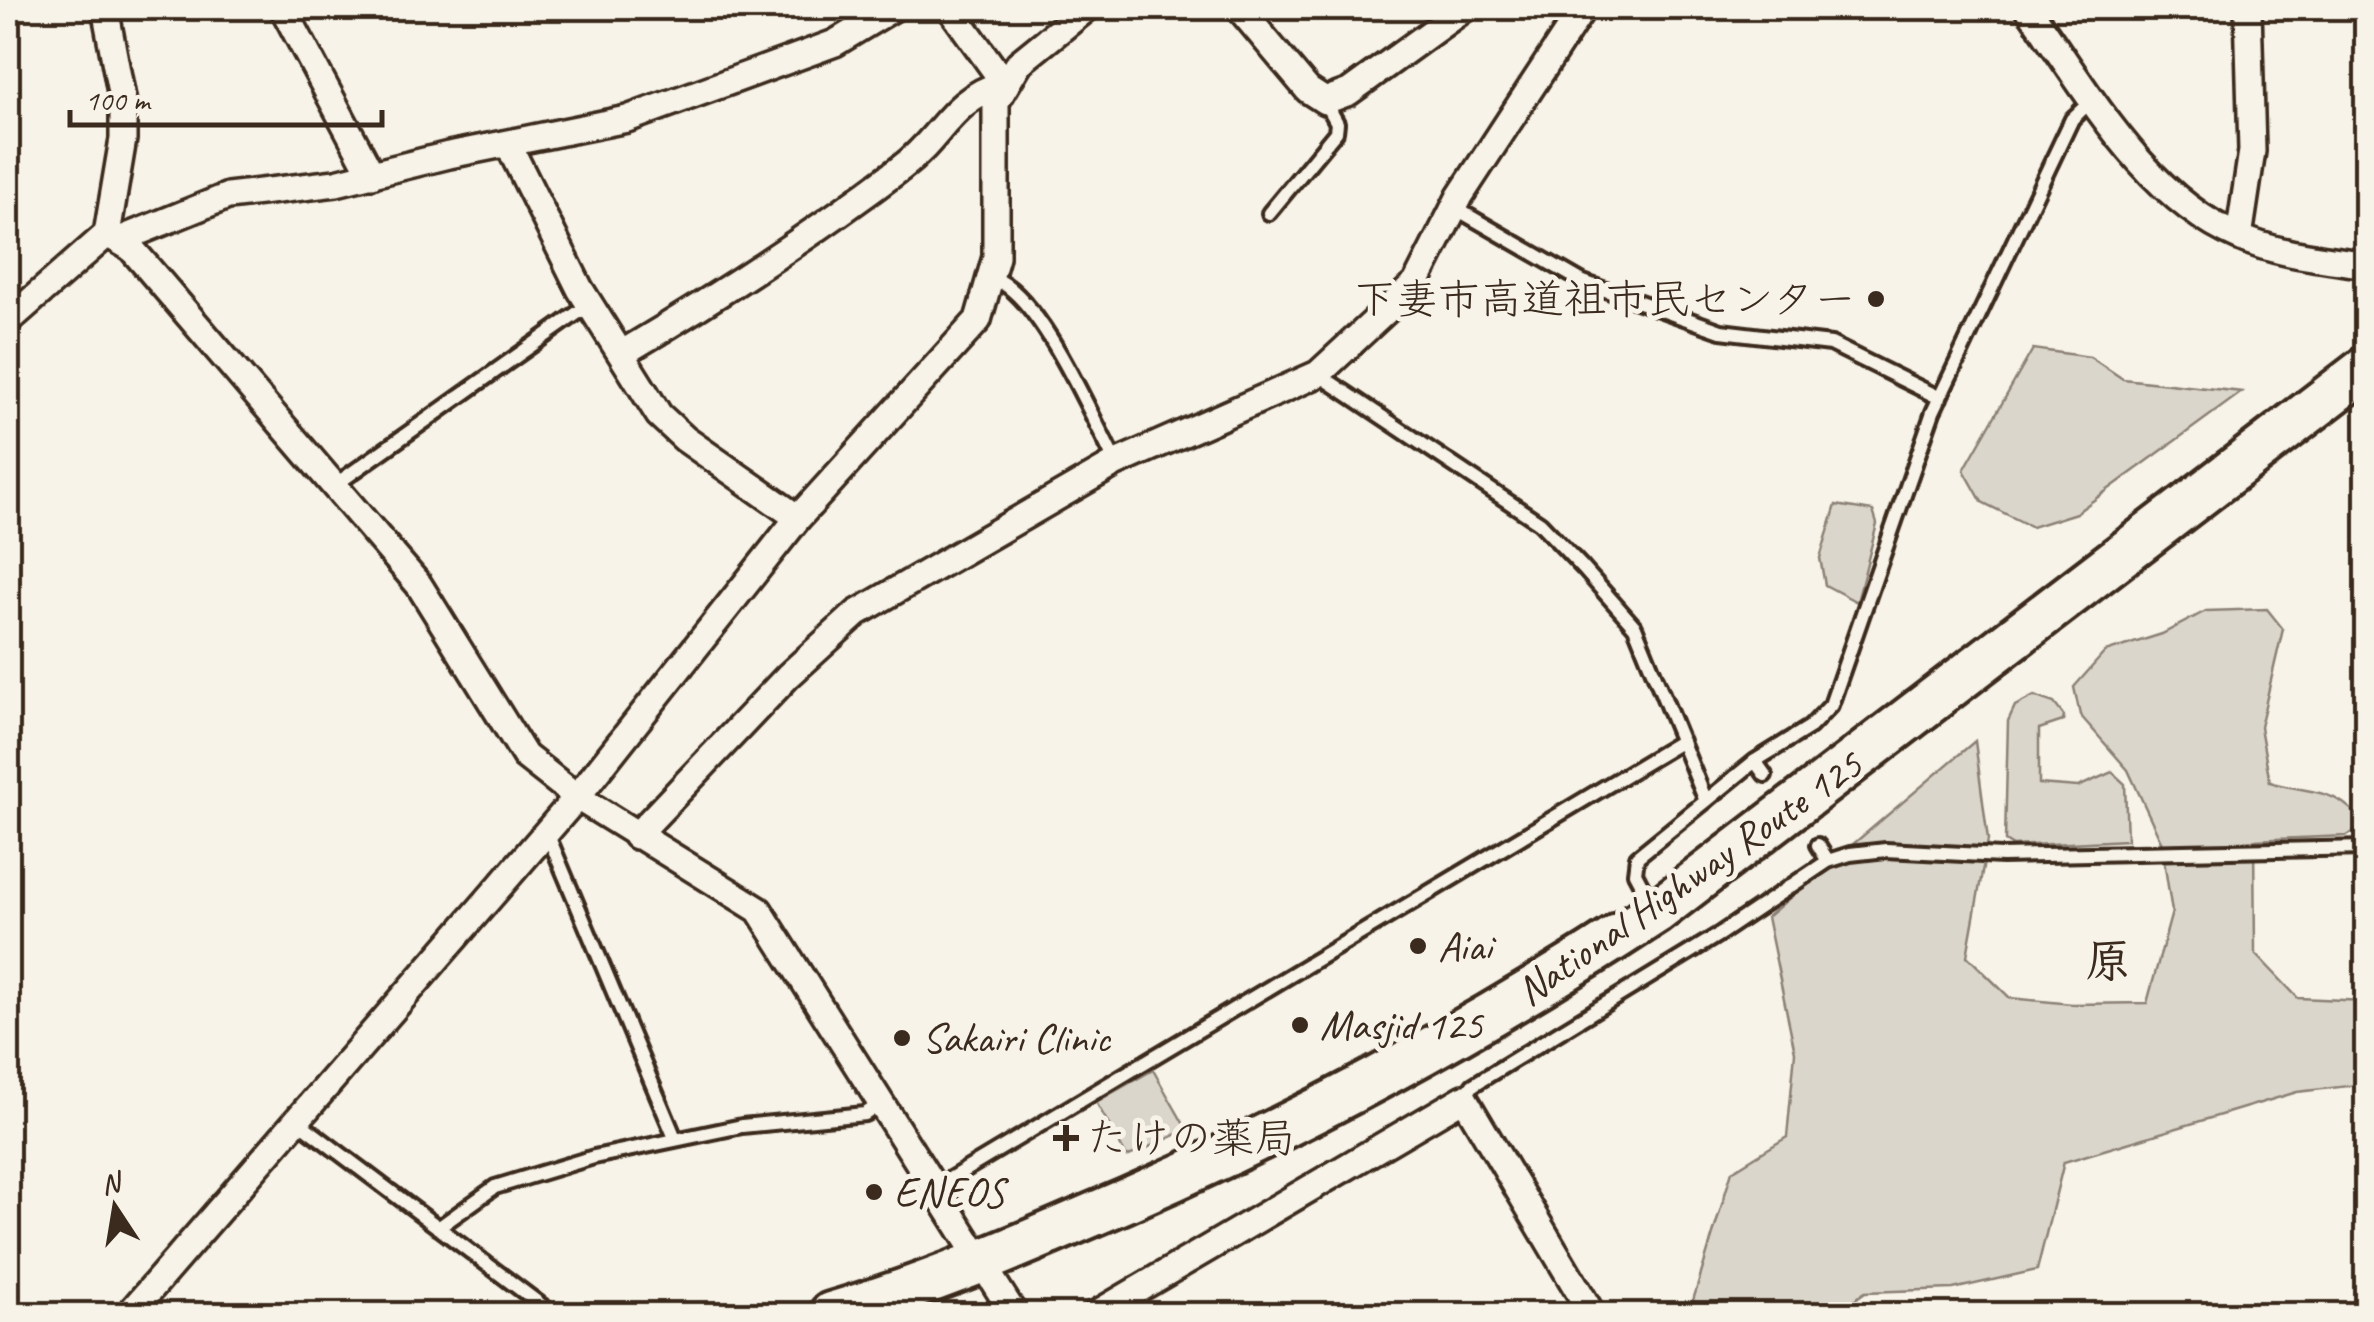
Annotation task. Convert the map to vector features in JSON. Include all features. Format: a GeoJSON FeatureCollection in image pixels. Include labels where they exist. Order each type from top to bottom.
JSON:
{"type":"FeatureCollection","features":[{"type":"Feature","properties":{"kind":"highway","name":"National Highway Route 125"},"geometry":{"type":"LineString","coordinates":[[831,1314],[978,1262],[1194,1172],[1370,1084],[1541,988],[1656,912],[2366,368]]}},
{"type":"Feature","properties":{"kind":"street"},"geometry":{"type":"LineString","coordinates":[[105,8],[122,103],[124,139],[113,237],[429,598],[516,745],[577,798],[759,910],[1014,1314]]}},
{"type":"Feature","properties":{"kind":"street"},"geometry":{"type":"LineString","coordinates":[[283,8],[372,175]]}},
{"type":"Feature","properties":{"kind":"street"},"geometry":{"type":"LineString","coordinates":[[8,321],[113,237],[228,196],[372,175],[627,120],[862,30],[893,8]]}},
{"type":"Feature","properties":{"kind":"street"},"geometry":{"type":"LineString","coordinates":[[950,8],[1004,83]]}},
{"type":"Feature","properties":{"kind":"street"},"geometry":{"type":"LineString","coordinates":[[129,1314],[577,798],[798,518],[971,329],[983,312],[994,278],[999,215],[994,117],[1004,83],[1035,48],[1086,8]]}},
{"type":"Feature","properties":{"kind":"street"},"geometry":{"type":"LineString","coordinates":[[1239,8],[1297,79],[1325,101],[1349,92],[1464,8]]}},
{"type":"Feature","properties":{"kind":"street"},"geometry":{"type":"LineString","coordinates":[[636,836],[788,676],[857,612],[1116,463],[1318,374],[1416,283],[1455,208],[1583,8]]}},
{"type":"Feature","properties":{"kind":"street"},"geometry":{"type":"LineString","coordinates":[[2028,8],[2093,98],[2180,202],[2238,237],[2278,251],[2366,265]]}},
{"type":"Feature","properties":{"kind":"street"},"geometry":{"type":"LineString","coordinates":[[2238,237],[2252,151],[2248,8]]}},
{"type":"Feature","properties":{"kind":"street"},"geometry":{"type":"LineString","coordinates":[[621,354],[836,216],[920,152],[954,109],[978,92],[1004,83]]}},
{"type":"Feature","properties":{"kind":"street"},"geometry":{"type":"LineString","coordinates":[[509,146],[590,304],[670,428],[798,518]]}},
{"type":"Feature","properties":{"kind":"street"},"geometry":{"type":"LineString","coordinates":[[1096,1314],[1464,1098],[1592,1314]]}},
{"type":"Feature","properties":{"kind":"lane"},"geometry":{"type":"LineString","coordinates":[[1656,912],[1635,873],[1638,857],[1755,761],[1810,727],[1832,705],[1940,398],[2072,119],[2093,98]]}},
{"type":"Feature","properties":{"kind":"lane"},"geometry":{"type":"LineString","coordinates":[[1269,212],[1336,132],[1337,123],[1325,101]]}},
{"type":"Feature","properties":{"kind":"lane"},"geometry":{"type":"LineString","coordinates":[[1455,208],[1601,289],[1721,332],[1832,344],[1940,398]]}},
{"type":"Feature","properties":{"kind":"lane"},"geometry":{"type":"LineString","coordinates":[[994,278],[1010,285],[1036,319],[1116,463]]}},
{"type":"Feature","properties":{"kind":"lane"},"geometry":{"type":"LineString","coordinates":[[334,486],[590,304]]}},
{"type":"Feature","properties":{"kind":"lane"},"geometry":{"type":"LineString","coordinates":[[1318,374],[1540,523],[1635,627],[1706,802]]}},
{"type":"Feature","properties":{"kind":"lane"},"geometry":{"type":"LineString","coordinates":[[933,1189],[1682,741]]}},
{"type":"Feature","properties":{"kind":"lane"},"geometry":{"type":"LineString","coordinates":[[1755,761],[1765,776]]}},
{"type":"Feature","properties":{"kind":"lane"},"geometry":{"type":"LineString","coordinates":[[547,832],[676,1138]]}},
{"type":"Feature","properties":{"kind":"lane"},"geometry":{"type":"LineString","coordinates":[[1818,845],[1828,860]]}},
{"type":"Feature","properties":{"kind":"lane"},"geometry":{"type":"LineString","coordinates":[[1464,1098],[1473,1085],[1718,935],[1828,860],[1886,850],[2002,856],[2366,848]]}},
{"type":"Feature","properties":{"kind":"lane"},"geometry":{"type":"LineString","coordinates":[[438,1228],[495,1188],[676,1138],[865,1114],[880,1104]]}},
{"type":"Feature","properties":{"kind":"lane"},"geometry":{"type":"LineString","coordinates":[[297,1121],[553,1314]]}},
{"type":"Feature","properties":{"kind":"shaded area"},"geometry":{"type":"Polygon","coordinates":[[[2033,349],[2090,357],[2123,379],[2242,392],[2076,513],[2032,527],[1982,502],[1964,470],[2033,349]]]}},
{"type":"Feature","properties":{"kind":"shaded area"},"geometry":{"type":"Polygon","coordinates":[[[1836,505],[1873,511],[1877,524],[1857,602],[1825,585],[1820,558],[1836,505]]]}},
{"type":"Feature","properties":{"kind":"shaded area"},"geometry":{"type":"Polygon","coordinates":[[[2267,609],[2283,629],[2260,727],[2270,782],[2333,797],[2365,825],[2347,836],[2254,840],[2255,953],[2298,998],[2366,1001],[2366,1084],[2297,1092],[2064,1162],[2037,1270],[1953,1289],[1865,1292],[1835,1314],[1689,1314],[1732,1171],[1787,1137],[1795,1052],[1767,917],[1975,741],[1988,840],[1967,956],[2010,998],[2072,1004],[2147,1003],[2172,912],[2161,841],[2128,770],[2080,715],[2074,687],[2105,652],[2162,634],[2206,611],[2267,609]]]}},
{"type":"Feature","properties":{"kind":"shaded area"},"geometry":{"type":"Polygon","coordinates":[[[2034,696],[2054,703],[2064,716],[2063,721],[2039,729],[2039,784],[2078,787],[2112,772],[2125,784],[2127,840],[2013,846],[2005,841],[2008,721],[2015,706],[2034,696]]]}},
{"type":"Feature","properties":{"kind":"shaded area"},"geometry":{"type":"Polygon","coordinates":[[[1153,1070],[1187,1130],[1127,1157],[1096,1102],[1153,1070]]]}},
{"type":"Feature","properties":{"kind":"place","name":"下妻市高道祖市民センター"},"geometry":{"type":"Point","coordinates":[1876,299]}},
{"type":"Feature","properties":{"kind":"place","name":"Aiai"},"geometry":{"type":"Point","coordinates":[1418,946]}},
{"type":"Feature","properties":{"kind":"place","name":"Masjid 125"},"geometry":{"type":"Point","coordinates":[1300,1025]}},
{"type":"Feature","properties":{"kind":"place","name":"Sakairi Clinic"},"geometry":{"type":"Point","coordinates":[902,1038]}},
{"type":"Feature","properties":{"kind":"place","name":"たけの薬局"},"geometry":{"type":"Point","coordinates":[1066,1138]}},
{"type":"Feature","properties":{"kind":"place","name":"ENEOS"},"geometry":{"type":"Point","coordinates":[874,1192]}},
{"type":"Feature","properties":{"kind":"district","name":"原"},"geometry":{"type":"Point","coordinates":[2108,961]}}]}
